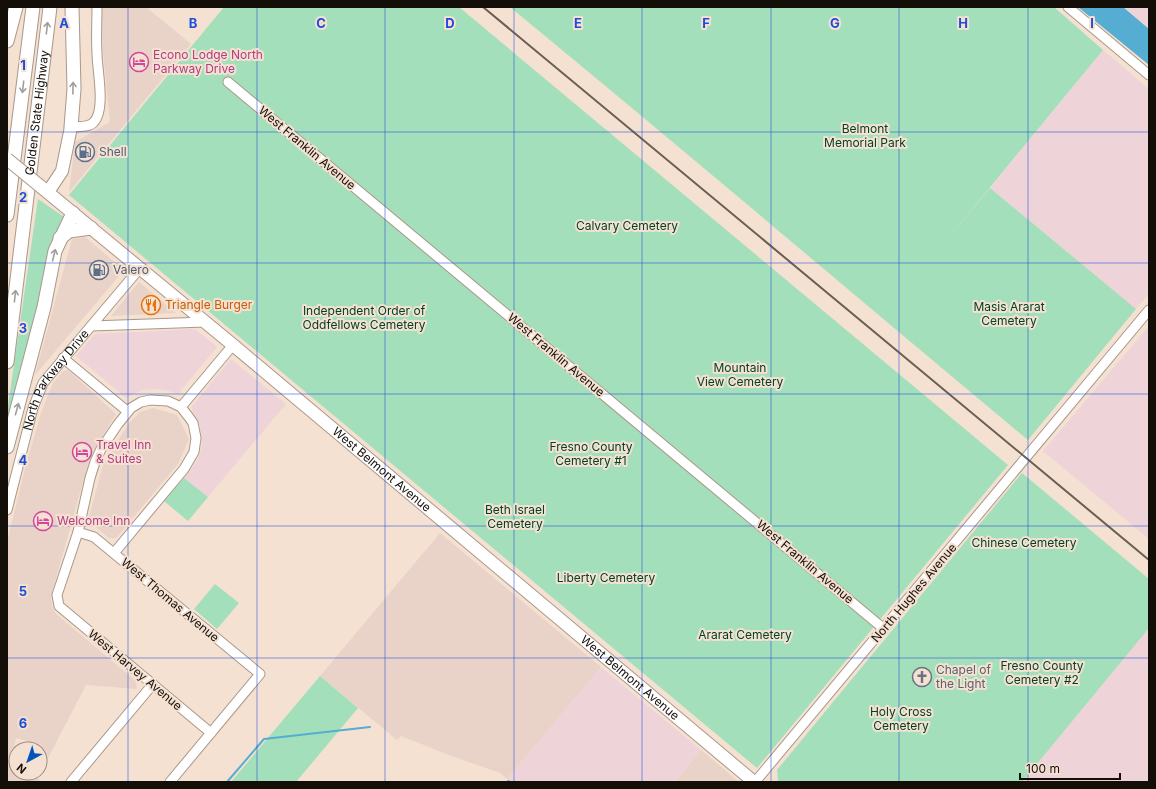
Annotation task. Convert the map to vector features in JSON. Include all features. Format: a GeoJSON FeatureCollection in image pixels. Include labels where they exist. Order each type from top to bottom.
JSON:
{"type":"FeatureCollection","features":[{"type":"Feature","properties":{"kind":"highway"},"geometry":{"type":"LineString","coordinates":[[7,42],[16,7]]}},
{"type":"Feature","properties":{"kind":"highway","name":"Golden State Highway"},"geometry":{"type":"LineString","coordinates":[[7,215],[33,7]]}},
{"type":"Feature","properties":{"kind":"highway","name":"Golden State Highway"},"geometry":{"type":"LineString","coordinates":[[7,362],[50,7]]}},
{"type":"Feature","properties":{"kind":"highway"},"geometry":{"type":"LineString","coordinates":[[70,126],[74,89],[72,7]]}},
{"type":"Feature","properties":{"kind":"highway"},"geometry":{"type":"LineString","coordinates":[[7,447],[44,307],[55,251],[73,212]]}},
{"type":"Feature","properties":{"kind":"highway"},"geometry":{"type":"LineString","coordinates":[[60,238],[69,231],[91,228]]}},
{"type":"Feature","properties":{"kind":"main road"},"geometry":{"type":"LineString","coordinates":[[44,189],[62,171],[70,126]]}},
{"type":"Feature","properties":{"kind":"main road","name":"West Belmont Avenue"},"geometry":{"type":"LineString","coordinates":[[7,159],[206,322],[755,782]]}},
{"type":"Feature","properties":{"kind":"street"},"geometry":{"type":"LineString","coordinates":[[70,126],[90,125],[94,122],[98,115],[100,100],[97,53],[97,7]]}},
{"type":"Feature","properties":{"kind":"street"},"geometry":{"type":"LineString","coordinates":[[1068,7],[1149,75]]}},
{"type":"Feature","properties":{"kind":"street","name":"West Franklin Avenue"},"geometry":{"type":"LineString","coordinates":[[228,82],[884,629]]}},
{"type":"Feature","properties":{"kind":"street","name":"North Parkway Drive"},"geometry":{"type":"LineString","coordinates":[[7,510],[33,408],[44,383],[63,358],[92,326],[140,268]]}},
{"type":"Feature","properties":{"kind":"street","name":"North Hughes Avenue"},"geometry":{"type":"LineString","coordinates":[[755,782],[1149,310]]}},
{"type":"Feature","properties":{"kind":"street"},"geometry":{"type":"LineString","coordinates":[[92,326],[206,322]]}},
{"type":"Feature","properties":{"kind":"street"},"geometry":{"type":"LineString","coordinates":[[181,407],[233,345]]}},
{"type":"Feature","properties":{"kind":"street"},"geometry":{"type":"LineString","coordinates":[[63,358],[127,411]]}},
{"type":"Feature","properties":{"kind":"street"},"geometry":{"type":"LineString","coordinates":[[78,532],[95,462],[105,443],[127,411],[136,405],[150,400],[168,401],[181,407],[188,416],[195,430],[195,447],[192,457],[114,553]]}},
{"type":"Feature","properties":{"kind":"street","name":"West Thomas Avenue"},"geometry":{"type":"LineString","coordinates":[[78,532],[94,537],[260,674],[211,733]]}},
{"type":"Feature","properties":{"kind":"street","name":"West Harvey Avenue"},"geometry":{"type":"LineString","coordinates":[[78,532],[57,595],[59,606],[211,733]]}},
{"type":"Feature","properties":{"kind":"street"},"geometry":{"type":"LineString","coordinates":[[71,782],[153,684]]}},
{"type":"Feature","properties":{"kind":"street"},"geometry":{"type":"LineString","coordinates":[[170,782],[211,733]]}},
{"type":"Feature","properties":{"kind":"shaded area"},"geometry":{"type":"Polygon","coordinates":[[[102,7],[146,7],[191,44],[69,192],[75,142],[110,122],[103,52],[102,7]]]}},
{"type":"Feature","properties":{"kind":"shaded area"},"geometry":{"type":"Polygon","coordinates":[[[1123,7],[1149,7],[1149,29],[1131,13],[1123,7]]]}},
{"type":"Feature","properties":{"kind":"shaded area"},"geometry":{"type":"Polygon","coordinates":[[[1103,50],[1149,89],[1149,293],[1136,309],[990,188],[1103,50]]]}},
{"type":"Feature","properties":{"kind":"shaded area"},"geometry":{"type":"Polygon","coordinates":[[[85,237],[124,270],[35,375],[72,239],[85,237]]]}},
{"type":"Feature","properties":{"kind":"shaded area"},"geometry":{"type":"Polygon","coordinates":[[[139,282],[152,293],[176,313],[111,316],[139,282]]]}},
{"type":"Feature","properties":{"kind":"shaded area"},"geometry":{"type":"Polygon","coordinates":[[[1149,326],[1149,539],[1043,451],[1149,326]]]}},
{"type":"Feature","properties":{"kind":"shaded area"},"geometry":{"type":"Polygon","coordinates":[[[195,329],[217,347],[178,394],[166,390],[154,389],[142,390],[126,398],[76,356],[95,334],[195,329]]]}},
{"type":"Feature","properties":{"kind":"shaded area"},"geometry":{"type":"Polygon","coordinates":[[[231,359],[286,404],[208,497],[184,478],[199,456],[202,444],[200,427],[192,410],[192,406],[231,359]]]}},
{"type":"Feature","properties":{"kind":"shaded area"},"geometry":{"type":"Polygon","coordinates":[[[68,370],[116,414],[90,457],[51,596],[52,606],[56,614],[136,681],[137,689],[86,685],[48,758],[48,741],[27,741],[16,738],[15,741],[8,741],[8,781],[42,782],[7,782],[7,542],[27,461],[41,413],[53,383],[63,371],[68,370]]]}},
{"type":"Feature","properties":{"kind":"shaded area"},"geometry":{"type":"Polygon","coordinates":[[[153,408],[177,415],[189,439],[178,464],[116,538],[109,538],[91,523],[89,517],[103,465],[129,423],[140,412],[153,408]]]}},
{"type":"Feature","properties":{"kind":"shaded area"},"geometry":{"type":"Polygon","coordinates":[[[440,533],[601,667],[507,779],[500,773],[401,736],[397,740],[320,676],[440,533]]]}},
{"type":"Feature","properties":{"kind":"shaded area"},"geometry":{"type":"Polygon","coordinates":[[[1149,628],[1149,782],[1022,782],[1043,756],[1149,628]]]}},
{"type":"Feature","properties":{"kind":"shaded area"},"geometry":{"type":"Polygon","coordinates":[[[601,667],[701,750],[675,782],[511,782],[507,779],[601,667]]]}},
{"type":"Feature","properties":{"kind":"shaded area"},"geometry":{"type":"Polygon","coordinates":[[[701,750],[739,782],[675,782],[701,750]]]}},
{"type":"Feature","properties":{"kind":"green space"},"geometry":{"type":"Polygon","coordinates":[[[224,7],[459,7],[1008,465],[757,768],[69,195],[224,7]]]}},
{"type":"Feature","properties":{"kind":"green space","name":"Belmont Memorial Park"},"geometry":{"type":"Polygon","coordinates":[[[510,7],[1054,7],[1103,50],[941,247],[990,188],[1136,309],[1028,440],[510,7]]]}},
{"type":"Feature","properties":{"kind":"green space"},"geometry":{"type":"Polygon","coordinates":[[[38,199],[67,219],[7,430],[7,413],[38,199]]]}},
{"type":"Feature","properties":{"kind":"green space"},"geometry":{"type":"Polygon","coordinates":[[[1022,473],[1149,579],[1149,628],[1022,782],[778,782],[777,770],[1022,473]]]}},
{"type":"Feature","properties":{"kind":"green space"},"geometry":{"type":"Polygon","coordinates":[[[184,478],[208,497],[188,521],[164,501],[184,478]]]}},
{"type":"Feature","properties":{"kind":"green space"},"geometry":{"type":"Polygon","coordinates":[[[215,584],[239,603],[217,629],[194,609],[215,584]]]}},
{"type":"Feature","properties":{"kind":"green space"},"geometry":{"type":"Polygon","coordinates":[[[320,676],[358,708],[296,782],[231,782],[320,676]]]}},
{"type":"Feature","properties":{"kind":"water"},"geometry":{"type":"Polygon","coordinates":[[[1078,7],[1123,7],[1149,29],[1149,65],[1078,7]]]}},
{"type":"Feature","properties":{"kind":"waterway"},"geometry":{"type":"LineString","coordinates":[[227,782],[264,739],[370,727]]}},
{"type":"Feature","properties":{"kind":"railway"},"geometry":{"type":"LineString","coordinates":[[483,7],[1149,560]]}},
{"type":"Feature","properties":{"kind":"place","name":"Econo Lodge North Parkway Drive"},"geometry":{"type":"Point","coordinates":[139,62]}},
{"type":"Feature","properties":{"kind":"place","name":"Shell"},"geometry":{"type":"Point","coordinates":[85,152]}},
{"type":"Feature","properties":{"kind":"place","name":"Valero"},"geometry":{"type":"Point","coordinates":[99,270]}},
{"type":"Feature","properties":{"kind":"place","name":"Triangle Burger"},"geometry":{"type":"Point","coordinates":[151,305]}},
{"type":"Feature","properties":{"kind":"place","name":"Travel Inn & Suites"},"geometry":{"type":"Point","coordinates":[82,452]}},
{"type":"Feature","properties":{"kind":"place","name":"Welcome Inn"},"geometry":{"type":"Point","coordinates":[43,521]}},
{"type":"Feature","properties":{"kind":"place","name":"Chapel of the Light"},"geometry":{"type":"Point","coordinates":[922,677]}},
{"type":"Feature","properties":{"kind":"park label","name":"Calvary Cemetery"},"geometry":{"type":"Point","coordinates":[627,226]}},
{"type":"Feature","properties":{"kind":"park label","name":"Masis Ararat Cemetery"},"geometry":{"type":"Point","coordinates":[1009,314]}},
{"type":"Feature","properties":{"kind":"park label","name":"Independent Order of Oddfellows Cemetery"},"geometry":{"type":"Point","coordinates":[364,318]}},
{"type":"Feature","properties":{"kind":"park label","name":"Mountain View Cemetery"},"geometry":{"type":"Point","coordinates":[740,375]}},
{"type":"Feature","properties":{"kind":"park label","name":"Fresno County Cemetery #1"},"geometry":{"type":"Point","coordinates":[591,454]}},
{"type":"Feature","properties":{"kind":"park label","name":"Beth Israel Cemetery"},"geometry":{"type":"Point","coordinates":[515,517]}},
{"type":"Feature","properties":{"kind":"park label","name":"Chinese Cemetery"},"geometry":{"type":"Point","coordinates":[1024,543]}},
{"type":"Feature","properties":{"kind":"park label","name":"Liberty Cemetery"},"geometry":{"type":"Point","coordinates":[606,578]}},
{"type":"Feature","properties":{"kind":"park label","name":"Ararat Cemetery"},"geometry":{"type":"Point","coordinates":[745,635]}},
{"type":"Feature","properties":{"kind":"park label","name":"Fresno County Cemetery #2"},"geometry":{"type":"Point","coordinates":[1042,673]}},
{"type":"Feature","properties":{"kind":"park label","name":"Holy Cross Cemetery"},"geometry":{"type":"Point","coordinates":[901,719]}}]}
